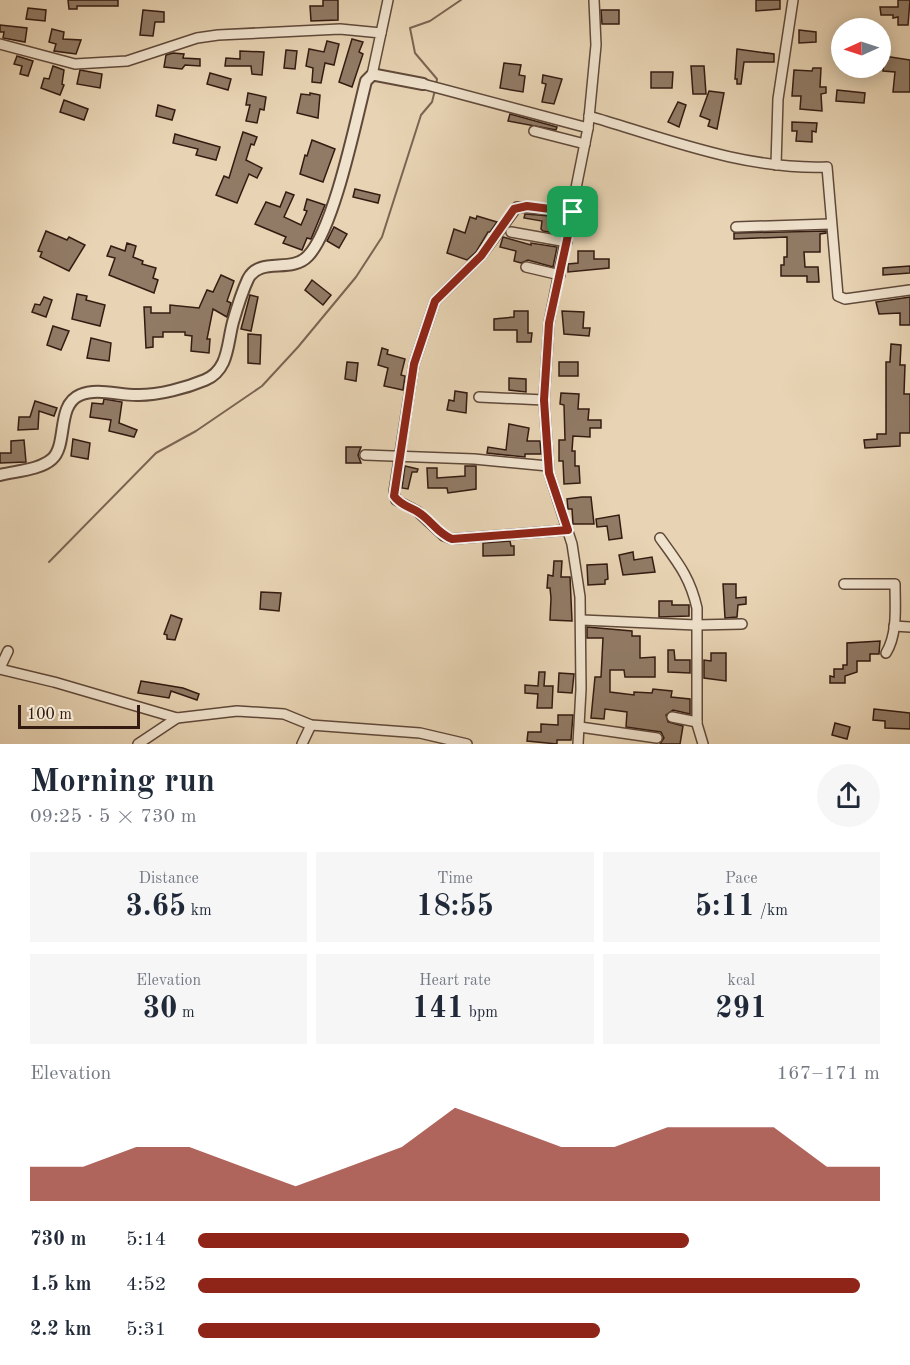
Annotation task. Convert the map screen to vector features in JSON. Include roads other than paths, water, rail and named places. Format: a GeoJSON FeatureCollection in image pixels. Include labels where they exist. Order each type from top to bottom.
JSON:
{"type":"FeatureCollection","features":[{"type":"Feature","properties":{"kind":"street"},"geometry":{"type":"LineString","coordinates":[[0,475],[34,467],[52,459],[57,452],[67,408],[80,395],[90,393],[140,395],[190,385],[216,373],[224,362],[233,321],[249,277],[259,267],[297,263],[308,257],[320,237],[345,162],[366,81],[372,75],[388,0]]}},
{"type":"Feature","properties":{"kind":"street"},"geometry":{"type":"LineString","coordinates":[[578,744],[582,620],[580,597],[568,530],[548,466],[544,400],[549,323],[588,128],[596,45],[594,0]]}},
{"type":"Feature","properties":{"kind":"street"},"geometry":{"type":"LineString","coordinates":[[776,165],[778,99],[793,0]]}},
{"type":"Feature","properties":{"kind":"street"},"geometry":{"type":"LineString","coordinates":[[0,44],[75,64],[127,61],[191,40],[218,35],[340,29],[381,33]]}},
{"type":"Feature","properties":{"kind":"street"},"geometry":{"type":"LineString","coordinates":[[372,75],[440,88],[588,128]]}},
{"type":"Feature","properties":{"kind":"street"},"geometry":{"type":"LineString","coordinates":[[589,116],[697,148],[776,165],[827,167],[830,224],[838,296],[845,299],[910,290]]}},
{"type":"Feature","properties":{"kind":"street"},"geometry":{"type":"LineString","coordinates":[[534,131],[585,144]]}},
{"type":"Feature","properties":{"kind":"street"},"geometry":{"type":"LineString","coordinates":[[568,530],[463,539],[448,538],[422,515],[396,500],[394,492],[414,364],[435,301],[481,256],[517,207],[573,212]]}},
{"type":"Feature","properties":{"kind":"street"},"geometry":{"type":"LineString","coordinates":[[736,227],[830,224]]}},
{"type":"Feature","properties":{"kind":"street"},"geometry":{"type":"LineString","coordinates":[[511,232],[567,242]]}},
{"type":"Feature","properties":{"kind":"street"},"geometry":{"type":"LineString","coordinates":[[526,267],[560,275]]}},
{"type":"Feature","properties":{"kind":"street"},"geometry":{"type":"LineString","coordinates":[[479,397],[544,400]]}},
{"type":"Feature","properties":{"kind":"street"},"geometry":{"type":"LineString","coordinates":[[364,455],[548,466]]}},
{"type":"Feature","properties":{"kind":"street"},"geometry":{"type":"LineString","coordinates":[[660,538],[689,580],[697,609],[697,722],[703,744]]}},
{"type":"Feature","properties":{"kind":"street"},"geometry":{"type":"LineString","coordinates":[[844,584],[895,584],[894,626],[891,644],[886,653]]}},
{"type":"Feature","properties":{"kind":"street"},"geometry":{"type":"LineString","coordinates":[[582,620],[696,625],[742,624]]}},
{"type":"Feature","properties":{"kind":"street"},"geometry":{"type":"LineString","coordinates":[[894,626],[910,627]]}},
{"type":"Feature","properties":{"kind":"street"},"geometry":{"type":"LineString","coordinates":[[8,651],[0,668],[177,718],[237,711],[284,714],[310,725],[420,733],[467,744]]}},
{"type":"Feature","properties":{"kind":"street"},"geometry":{"type":"LineString","coordinates":[[672,717],[697,722]]}},
{"type":"Feature","properties":{"kind":"street"},"geometry":{"type":"LineString","coordinates":[[138,744],[177,718]]}},
{"type":"Feature","properties":{"kind":"street"},"geometry":{"type":"LineString","coordinates":[[302,744],[310,725]]}},
{"type":"Feature","properties":{"kind":"street"},"geometry":{"type":"LineString","coordinates":[[580,727],[657,738]]}},
{"type":"Feature","properties":{"kind":"waterway"},"geometry":{"type":"LineString","coordinates":[[436,85],[437,79],[415,53],[410,28],[430,21],[461,0]]}},
{"type":"Feature","properties":{"kind":"waterway"},"geometry":{"type":"LineString","coordinates":[[49,562],[156,453],[196,431],[262,386],[356,277],[382,237],[421,115],[432,102],[435,90]]}}]}
